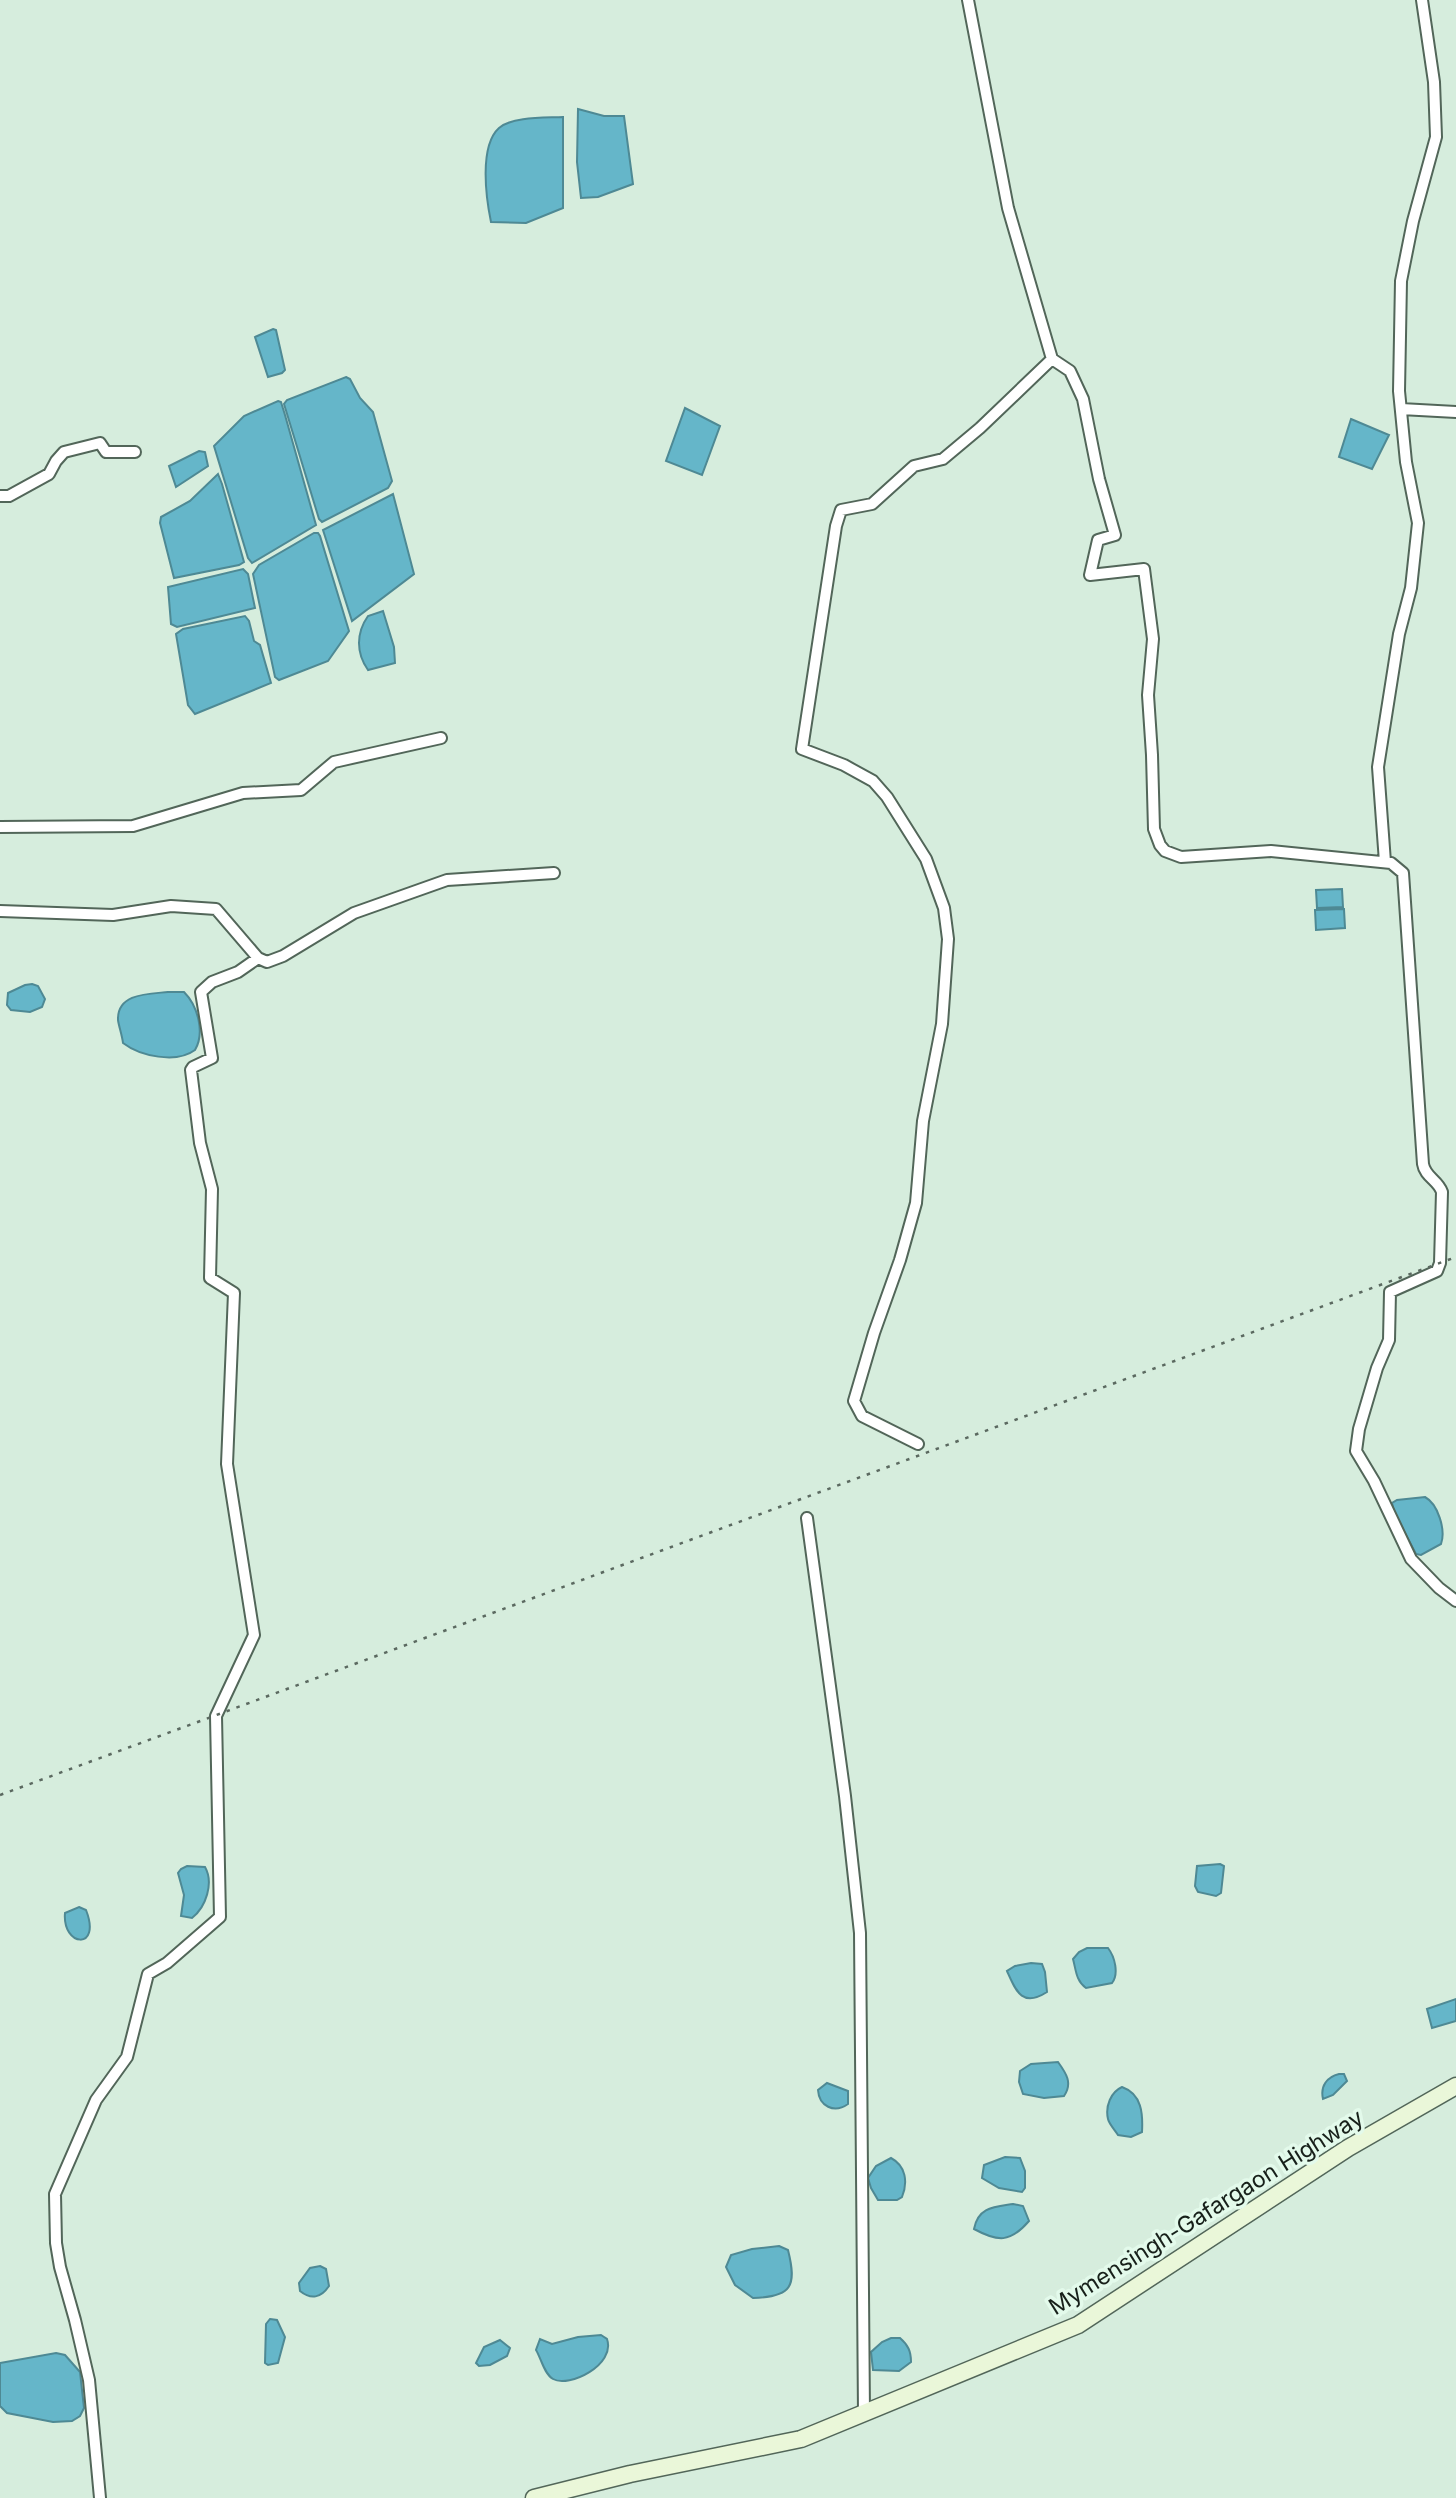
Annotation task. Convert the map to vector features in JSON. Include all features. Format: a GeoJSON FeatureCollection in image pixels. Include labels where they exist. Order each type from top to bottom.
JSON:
{"type":"FeatureCollection","features":[{"type":"Feature","properties":{"kind":"main road","name":"Mymensingh-Gafargaon Highway"},"geometry":{"type":"LineString","coordinates":[[534,2498],[630,2474],[801,2439],[1078,2325],[1348,2148],[1456,2086]]}},
{"type":"Feature","properties":{"kind":"street"},"geometry":{"type":"LineString","coordinates":[[968,0],[1008,208],[1052,359],[1070,371],[1083,399],[1099,479],[1115,535],[1098,540],[1090,575],[1144,569],[1153,639],[1148,718],[1153,755],[1154,829],[1160,845],[1181,857],[1281,851],[1385,862],[1401,869],[1406,886],[1423,1164],[1426,1173],[1438,1183],[1442,1192],[1442,1245],[1437,1271],[1391,1292],[1389,1340],[1377,1368],[1355,1445],[1411,1559],[1456,1601]]}},
{"type":"Feature","properties":{"kind":"street"},"geometry":{"type":"LineString","coordinates":[[1385,862],[1378,767],[1399,634],[1411,588],[1418,523],[1406,461],[1401,410],[1401,282],[1413,221],[1436,137],[1437,108],[1433,68],[1422,0]]}},
{"type":"Feature","properties":{"kind":"street"},"geometry":{"type":"LineString","coordinates":[[918,1444],[862,1416],[855,1401],[874,1333],[901,1259],[916,1203],[923,1121],[942,1024],[948,939],[944,908],[926,859],[887,797],[873,781],[844,765],[802,749],[836,526],[841,510],[872,504],[915,466],[943,458],[980,428],[1052,359]]}},
{"type":"Feature","properties":{"kind":"street"},"geometry":{"type":"LineString","coordinates":[[1401,410],[1456,412]]}},
{"type":"Feature","properties":{"kind":"street"},"geometry":{"type":"LineString","coordinates":[[0,496],[9,496],[49,474],[64,452],[100,443],[106,452],[135,453]]}},
{"type":"Feature","properties":{"kind":"street"},"geometry":{"type":"LineString","coordinates":[[0,827],[133,826],[243,793],[300,790],[334,762],[441,738]]}},
{"type":"Feature","properties":{"kind":"street"},"geometry":{"type":"LineString","coordinates":[[0,911],[113,915],[171,906],[216,909],[257,958],[267,962],[283,956],[354,913],[447,880],[554,873]]}},
{"type":"Feature","properties":{"kind":"street"},"geometry":{"type":"LineString","coordinates":[[100,2498],[89,2380],[56,2243],[55,2194],[96,2100],[127,2057],[148,1974],[167,1963],[220,1917],[216,1716],[254,1635],[227,1464],[234,1293],[210,1278],[212,1189],[200,1143],[191,1070],[212,1058],[201,992],[212,982],[238,972],[257,958]]}},
{"type":"Feature","properties":{"kind":"street"},"geometry":{"type":"LineString","coordinates":[[807,1518],[845,1796],[860,1933],[864,2413]]}},
{"type":"Feature","properties":{"kind":"water"},"geometry":{"type":"Polygon","coordinates":[[[578,109],[604,116],[624,116],[633,184],[598,197],[581,198],[577,162],[578,109]]]}},
{"type":"Feature","properties":{"kind":"water"},"geometry":{"type":"Polygon","coordinates":[[[563,117],[563,208],[526,223],[491,222],[487,200],[486,159],[493,136],[499,128],[513,121],[563,117]]]}},
{"type":"Feature","properties":{"kind":"water"},"geometry":{"type":"Polygon","coordinates":[[[276,330],[285,370],[268,377],[255,337],[276,330]]]}},
{"type":"Feature","properties":{"kind":"water"},"geometry":{"type":"Polygon","coordinates":[[[346,377],[373,412],[392,481],[388,488],[322,522],[284,404],[287,400],[346,377]]]}},
{"type":"Feature","properties":{"kind":"water"},"geometry":{"type":"Polygon","coordinates":[[[281,402],[285,415],[316,525],[252,563],[248,558],[214,446],[244,416],[281,402]]]}},
{"type":"Feature","properties":{"kind":"water"},"geometry":{"type":"Polygon","coordinates":[[[685,408],[720,426],[702,475],[666,461],[685,408]]]}},
{"type":"Feature","properties":{"kind":"water"},"geometry":{"type":"Polygon","coordinates":[[[1351,419],[1389,435],[1372,469],[1339,457],[1351,419]]]}},
{"type":"Feature","properties":{"kind":"water"},"geometry":{"type":"Polygon","coordinates":[[[199,451],[205,452],[208,466],[176,487],[169,466],[199,451]]]}},
{"type":"Feature","properties":{"kind":"water"},"geometry":{"type":"Polygon","coordinates":[[[218,474],[244,562],[174,578],[160,523],[161,517],[190,501],[218,474]]]}},
{"type":"Feature","properties":{"kind":"water"},"geometry":{"type":"Polygon","coordinates":[[[393,494],[414,574],[352,621],[323,530],[393,494]]]}},
{"type":"Feature","properties":{"kind":"water"},"geometry":{"type":"Polygon","coordinates":[[[314,533],[320,536],[349,631],[328,661],[279,680],[275,677],[253,574],[259,565],[314,533]]]}},
{"type":"Feature","properties":{"kind":"water"},"geometry":{"type":"Polygon","coordinates":[[[243,569],[248,574],[255,608],[177,627],[171,624],[168,587],[243,569]]]}},
{"type":"Feature","properties":{"kind":"water"},"geometry":{"type":"Polygon","coordinates":[[[383,611],[394,647],[395,663],[368,670],[361,657],[361,629],[368,616],[383,611]]]}},
{"type":"Feature","properties":{"kind":"water"},"geometry":{"type":"Polygon","coordinates":[[[245,616],[254,641],[260,645],[271,683],[195,714],[188,705],[176,634],[183,629],[245,616]]]}},
{"type":"Feature","properties":{"kind":"water"},"geometry":{"type":"Polygon","coordinates":[[[1342,889],[1343,907],[1317,908],[1316,890],[1342,889]]]}},
{"type":"Feature","properties":{"kind":"water"},"geometry":{"type":"Polygon","coordinates":[[[1344,909],[1345,928],[1316,930],[1315,910],[1344,909]]]}},
{"type":"Feature","properties":{"kind":"water"},"geometry":{"type":"Polygon","coordinates":[[[32,984],[38,986],[45,999],[42,1007],[30,1012],[11,1010],[7,1005],[8,993],[32,984]]]}},
{"type":"Feature","properties":{"kind":"water"},"geometry":{"type":"Polygon","coordinates":[[[184,992],[193,1005],[200,1028],[195,1050],[178,1057],[158,1057],[139,1052],[123,1043],[118,1020],[123,1005],[136,997],[184,992]]]}},
{"type":"Feature","properties":{"kind":"water"},"geometry":{"type":"Polygon","coordinates":[[[1425,1497],[1437,1511],[1442,1525],[1442,1538],[1441,1544],[1421,1555],[1416,1554],[1392,1503],[1425,1497]]]}},
{"type":"Feature","properties":{"kind":"water"},"geometry":{"type":"Polygon","coordinates":[[[187,1866],[205,1867],[209,1880],[205,1901],[192,1918],[181,1916],[184,1895],[178,1873],[187,1866]]]}},
{"type":"Feature","properties":{"kind":"water"},"geometry":{"type":"Polygon","coordinates":[[[1197,1866],[1224,1866],[1221,1893],[1216,1896],[1198,1892],[1195,1886],[1197,1866]]]}},
{"type":"Feature","properties":{"kind":"water"},"geometry":{"type":"Polygon","coordinates":[[[79,1907],[86,1910],[90,1923],[89,1933],[86,1938],[80,1940],[69,1933],[65,1913],[79,1907]]]}},
{"type":"Feature","properties":{"kind":"water"},"geometry":{"type":"Polygon","coordinates":[[[1087,1948],[1108,1948],[1115,1966],[1112,1983],[1086,1988],[1080,1982],[1073,1959],[1087,1948]]]}},
{"type":"Feature","properties":{"kind":"water"},"geometry":{"type":"Polygon","coordinates":[[[1042,1964],[1047,1992],[1038,1997],[1026,1998],[1017,1991],[1007,1971],[1015,1966],[1042,1964]]]}},
{"type":"Feature","properties":{"kind":"water"},"geometry":{"type":"Polygon","coordinates":[[[1456,1999],[1456,2021],[1432,2028],[1427,2009],[1456,1999]]]}},
{"type":"Feature","properties":{"kind":"water"},"geometry":{"type":"Polygon","coordinates":[[[1058,2062],[1068,2082],[1064,2096],[1044,2098],[1023,2094],[1019,2082],[1020,2071],[1031,2064],[1058,2062]]]}},
{"type":"Feature","properties":{"kind":"water"},"geometry":{"type":"Polygon","coordinates":[[[1339,2074],[1344,2074],[1347,2081],[1333,2095],[1323,2099],[1325,2083],[1339,2074]]]}},
{"type":"Feature","properties":{"kind":"water"},"geometry":{"type":"Polygon","coordinates":[[[827,2083],[848,2091],[848,2104],[833,2108],[824,2104],[818,2090],[827,2083]]]}},
{"type":"Feature","properties":{"kind":"water"},"geometry":{"type":"Polygon","coordinates":[[[1122,2087],[1134,2094],[1140,2105],[1142,2132],[1131,2137],[1118,2135],[1108,2119],[1110,2100],[1122,2087]]]}},
{"type":"Feature","properties":{"kind":"water"},"geometry":{"type":"Polygon","coordinates":[[[1005,2157],[1020,2158],[1025,2171],[1025,2188],[1022,2192],[999,2188],[982,2178],[984,2165],[1005,2157]]]}},
{"type":"Feature","properties":{"kind":"water"},"geometry":{"type":"Polygon","coordinates":[[[891,2158],[903,2170],[904,2191],[902,2197],[897,2200],[878,2200],[868,2178],[876,2166],[891,2158]]]}},
{"type":"Feature","properties":{"kind":"water"},"geometry":{"type":"Polygon","coordinates":[[[1013,2204],[1023,2206],[1029,2221],[1010,2237],[997,2238],[974,2229],[983,2212],[993,2207],[1013,2204]]]}},
{"type":"Feature","properties":{"kind":"water"},"geometry":{"type":"Polygon","coordinates":[[[779,2246],[788,2250],[791,2262],[791,2281],[784,2292],[753,2298],[735,2285],[726,2267],[731,2255],[779,2246]]]}},
{"type":"Feature","properties":{"kind":"water"},"geometry":{"type":"Polygon","coordinates":[[[320,2266],[326,2269],[329,2286],[323,2293],[308,2296],[300,2291],[299,2283],[310,2268],[320,2266]]]}},
{"type":"Feature","properties":{"kind":"water"},"geometry":{"type":"Polygon","coordinates":[[[270,2319],[277,2320],[285,2337],[278,2363],[268,2365],[265,2363],[266,2324],[270,2319]]]}},
{"type":"Feature","properties":{"kind":"water"},"geometry":{"type":"Polygon","coordinates":[[[601,2335],[607,2339],[605,2357],[589,2372],[569,2380],[560,2381],[550,2377],[536,2350],[540,2339],[552,2344],[578,2337],[601,2335]]]}},
{"type":"Feature","properties":{"kind":"water"},"geometry":{"type":"Polygon","coordinates":[[[891,2338],[900,2338],[905,2343],[910,2351],[911,2362],[899,2371],[873,2370],[871,2352],[891,2338]]]}},
{"type":"Feature","properties":{"kind":"water"},"geometry":{"type":"Polygon","coordinates":[[[500,2340],[510,2348],[507,2356],[490,2365],[479,2366],[476,2363],[484,2347],[500,2340]]]}},
{"type":"Feature","properties":{"kind":"water"},"geometry":{"type":"Polygon","coordinates":[[[56,2353],[65,2355],[80,2372],[84,2408],[80,2416],[72,2421],[53,2422],[7,2413],[0,2406],[0,2363],[56,2353]]]}},
{"type":"Feature","properties":{"kind":"railway"},"geometry":{"type":"LineString","coordinates":[[0,1795],[1456,1257]]}}]}
